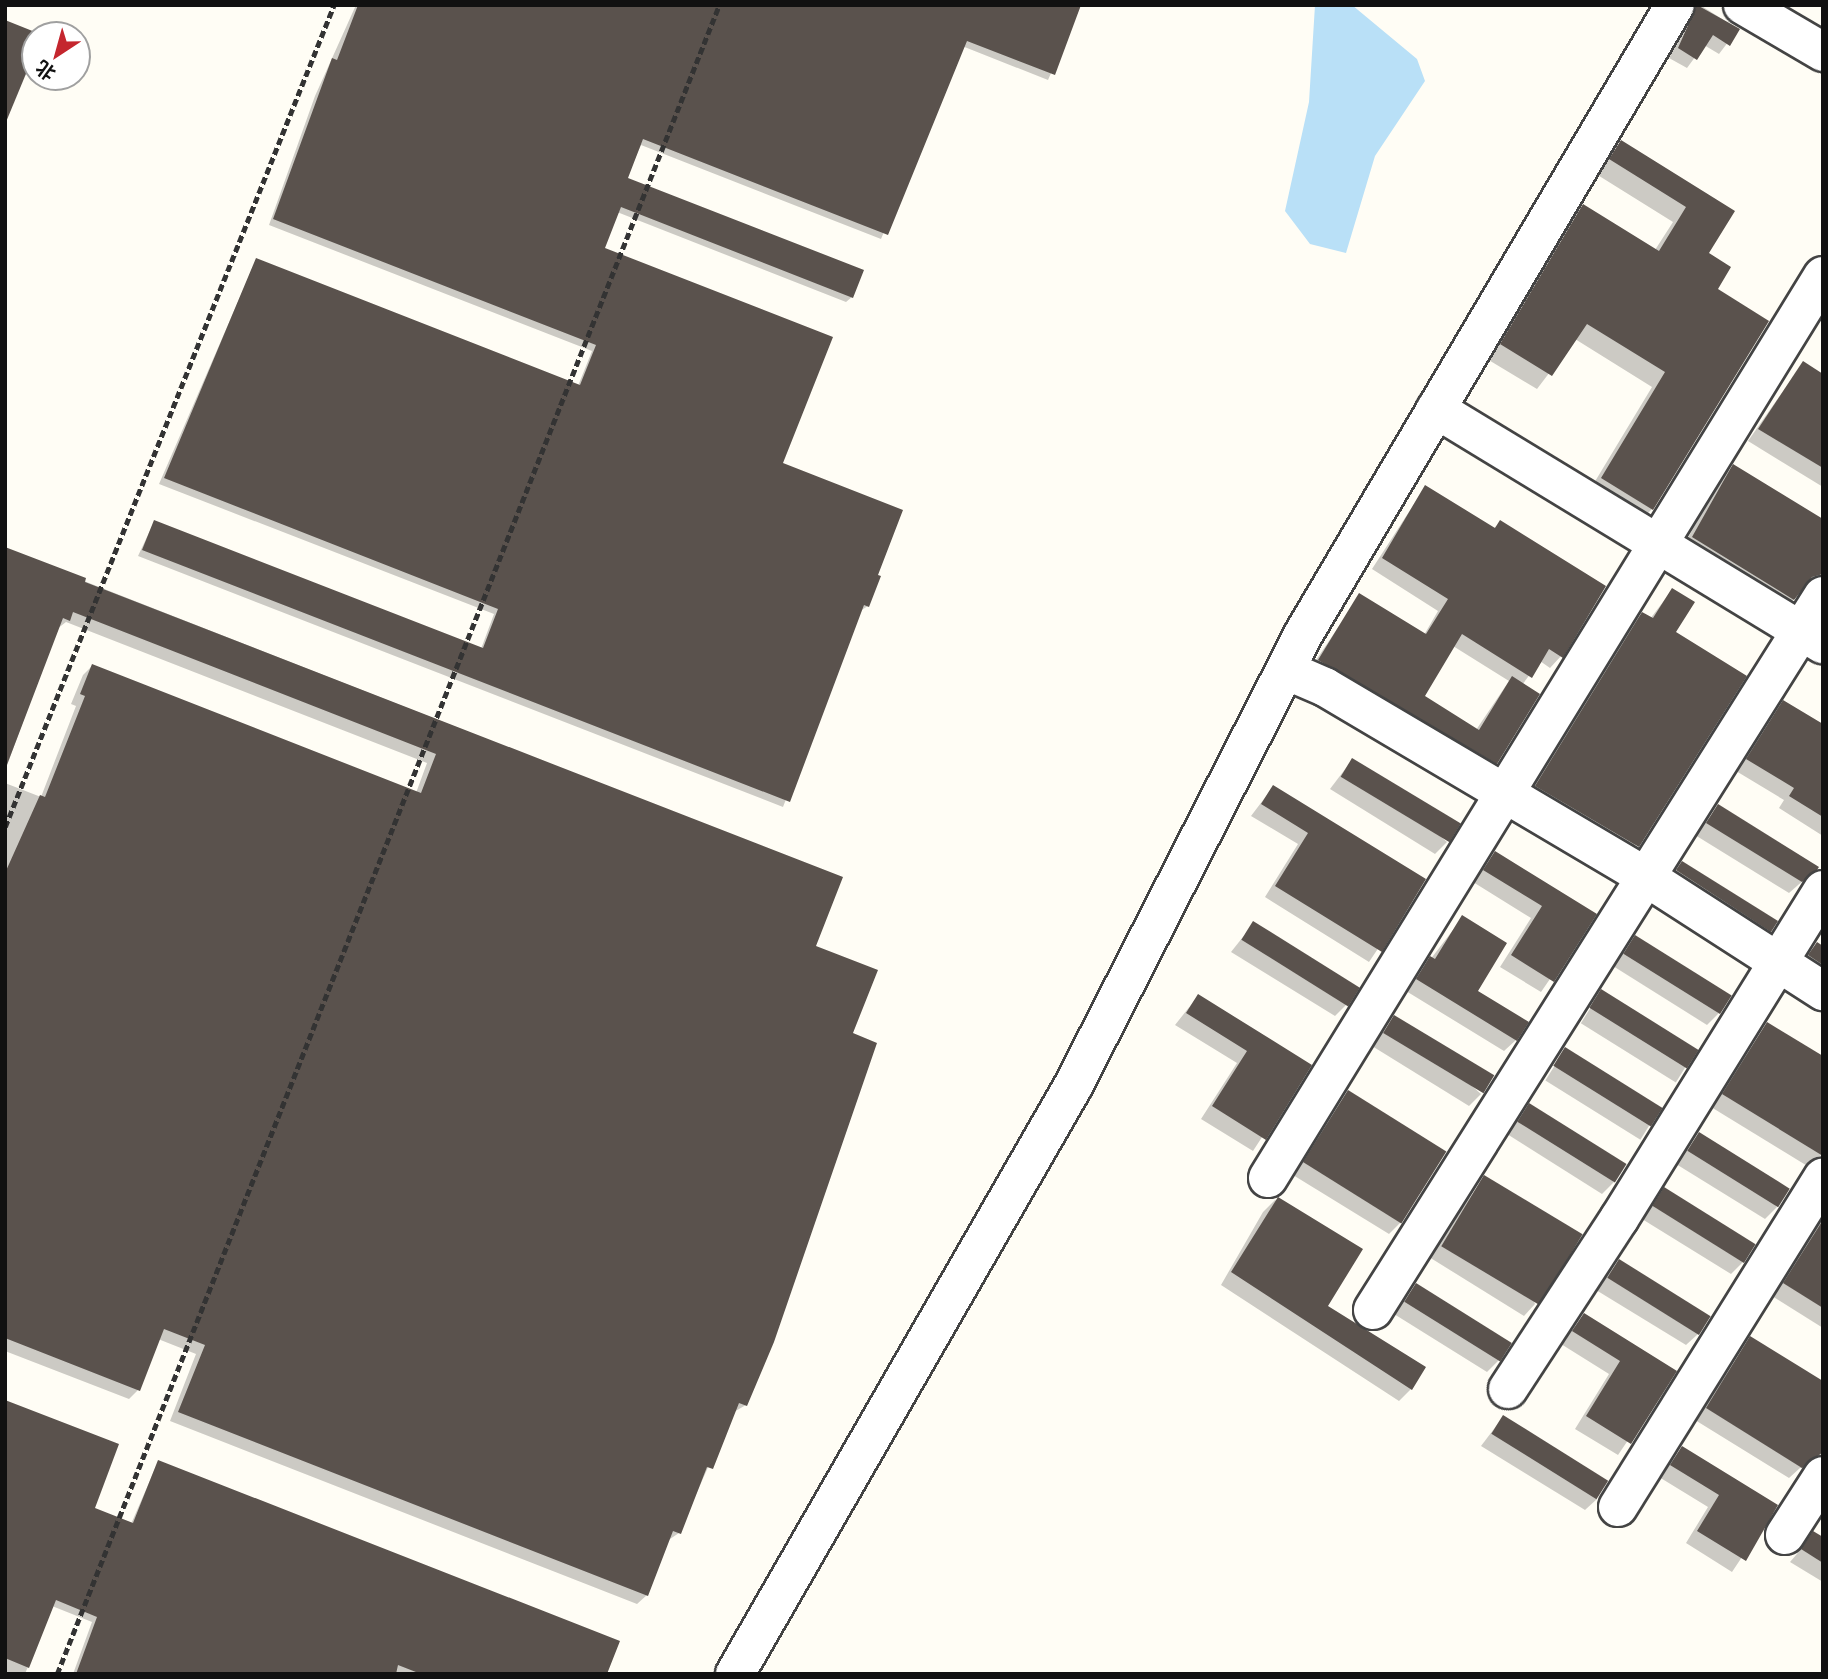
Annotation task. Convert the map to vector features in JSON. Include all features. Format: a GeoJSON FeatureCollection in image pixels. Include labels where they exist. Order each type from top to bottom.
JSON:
{"type":"FeatureCollection","features":[{"type":"Feature","properties":{"kind":"street"},"geometry":{"type":"LineString","coordinates":[[735,1674],[1072,1088],[1288,671],[1304,633],[1675,5]]}},
{"type":"Feature","properties":{"kind":"street"},"geometry":{"type":"LineString","coordinates":[[1743,5],[1823,52]]}},
{"type":"Feature","properties":{"kind":"street"},"geometry":{"type":"LineString","coordinates":[[1268,1178],[1823,276]]}},
{"type":"Feature","properties":{"kind":"street"},"geometry":{"type":"LineString","coordinates":[[1436,409],[1812,637]]}},
{"type":"Feature","properties":{"kind":"street"},"geometry":{"type":"LineString","coordinates":[[1373,1310],[1646,877],[1812,637],[1823,596]]}},
{"type":"Feature","properties":{"kind":"street"},"geometry":{"type":"LineString","coordinates":[[1288,671],[1325,687],[1503,795],[1646,877],[1823,990]]}},
{"type":"Feature","properties":{"kind":"street"},"geometry":{"type":"LineString","coordinates":[[1508,1389],[1823,890]]}},
{"type":"Feature","properties":{"kind":"street"},"geometry":{"type":"LineString","coordinates":[[1618,1507],[1823,1178]]}},
{"type":"Feature","properties":{"kind":"street"},"geometry":{"type":"LineString","coordinates":[[1785,1535],[1823,1476]]}},
{"type":"Feature","properties":{"kind":"path"},"geometry":{"type":"LineString","coordinates":[[5,827],[334,5]]}},
{"type":"Feature","properties":{"kind":"path"},"geometry":{"type":"LineString","coordinates":[[57,1674],[719,5]]}},
{"type":"Feature","properties":{"kind":"water"},"geometry":{"type":"Polygon","coordinates":[[[1315,5],[1352,5],[1417,59],[1425,81],[1375,156],[1346,253],[1310,244],[1285,211],[1309,102],[1315,5]]]}},
{"type":"Feature","properties":{"kind":"building"},"geometry":{"type":"Polygon","coordinates":[[[358,5],[1081,5],[1055,75],[967,41],[888,235],[643,139],[628,178],[864,270],[853,298],[621,207],[605,248],[833,337],[783,463],[903,510],[878,575],[881,576],[869,607],[864,605],[790,802],[142,550],[154,520],[483,648],[498,609],[164,478],[256,258],[580,385],[596,345],[273,219],[332,58],[337,60],[358,5]]]}},
{"type":"Feature","properties":{"kind":"building"},"geometry":{"type":"Polygon","coordinates":[[[1697,5],[1740,29],[1730,46],[1713,35],[1697,60],[1678,48],[1697,5]]]}},
{"type":"Feature","properties":{"kind":"building"},"geometry":{"type":"Polygon","coordinates":[[[5,20],[21,26],[21,86],[6,122],[5,20]]]}},
{"type":"Feature","properties":{"kind":"building"},"geometry":{"type":"Polygon","coordinates":[[[1621,140],[1735,211],[1709,253],[1731,267],[1718,289],[1769,321],[1653,510],[1601,478],[1665,372],[1587,324],[1552,376],[1500,344],[1583,204],[1659,251],[1686,207],[1609,159],[1621,140]]]}},
{"type":"Feature","properties":{"kind":"building"},"geometry":{"type":"Polygon","coordinates":[[[1803,361],[1823,374],[1823,468],[1758,429],[1803,361]]]}},
{"type":"Feature","properties":{"kind":"building"},"geometry":{"type":"Polygon","coordinates":[[[1733,464],[1823,519],[1823,574],[1812,577],[1794,600],[1692,537],[1733,464]]]}},
{"type":"Feature","properties":{"kind":"building"},"geometry":{"type":"Polygon","coordinates":[[[1425,485],[1495,528],[1500,520],[1606,586],[1563,658],[1549,649],[1532,678],[1462,634],[1425,696],[1479,730],[1512,676],[1540,694],[1497,764],[1318,660],[1359,593],[1426,634],[1448,599],[1382,558],[1425,485]]]}},
{"type":"Feature","properties":{"kind":"building"},"geometry":{"type":"Polygon","coordinates":[[[5,547],[86,578],[85,582],[843,877],[816,946],[878,970],[853,1033],[877,1043],[774,1342],[747,1406],[739,1403],[713,1469],[707,1467],[681,1534],[673,1531],[648,1596],[178,1412],[205,1345],[164,1329],[140,1391],[5,1338],[5,873],[40,795],[45,797],[85,696],[80,694],[92,664],[421,793],[436,754],[73,612],[70,621],[63,618],[5,770],[5,547]]]}},
{"type":"Feature","properties":{"kind":"building"},"geometry":{"type":"Polygon","coordinates":[[[1672,588],[1695,602],[1676,632],[1747,676],[1639,847],[1535,786],[1642,612],[1653,618],[1672,588]]]}},
{"type":"Feature","properties":{"kind":"building"},"geometry":{"type":"Polygon","coordinates":[[[1783,700],[1823,724],[1823,817],[1789,796],[1794,788],[1746,759],[1783,700]]]}},
{"type":"Feature","properties":{"kind":"building"},"geometry":{"type":"Polygon","coordinates":[[[1352,758],[1461,823],[1450,842],[1341,777],[1352,758]]]}},
{"type":"Feature","properties":{"kind":"building"},"geometry":{"type":"Polygon","coordinates":[[[1273,785],[1426,879],[1382,952],[1275,886],[1308,833],[1261,804],[1273,785]]]}},
{"type":"Feature","properties":{"kind":"building"},"geometry":{"type":"Polygon","coordinates":[[[1718,804],[1819,867],[1802,882],[1706,823],[1718,804]]]}},
{"type":"Feature","properties":{"kind":"building"},"geometry":{"type":"Polygon","coordinates":[[[1495,851],[1597,914],[1554,982],[1511,955],[1542,906],[1483,870],[1495,851]]]}},
{"type":"Feature","properties":{"kind":"building"},"geometry":{"type":"Polygon","coordinates":[[[1682,861],[1778,921],[1771,932],[1676,870],[1682,861]]]}},
{"type":"Feature","properties":{"kind":"building"},"geometry":{"type":"Polygon","coordinates":[[[1462,915],[1507,943],[1478,991],[1529,1022],[1517,1041],[1416,979],[1430,956],[1435,959],[1462,915]]]}},
{"type":"Feature","properties":{"kind":"building"},"geometry":{"type":"Polygon","coordinates":[[[1253,921],[1360,988],[1348,1006],[1241,940],[1253,921]]]}},
{"type":"Feature","properties":{"kind":"building"},"geometry":{"type":"Polygon","coordinates":[[[1635,935],[1732,995],[1720,1014],[1623,954],[1635,935]]]}},
{"type":"Feature","properties":{"kind":"building"},"geometry":{"type":"Polygon","coordinates":[[[1817,942],[1823,946],[1823,965],[1808,955],[1817,942]]]}},
{"type":"Feature","properties":{"kind":"building"},"geometry":{"type":"Polygon","coordinates":[[[1601,989],[1699,1050],[1687,1069],[1589,1008],[1601,989]]]}},
{"type":"Feature","properties":{"kind":"building"},"geometry":{"type":"Polygon","coordinates":[[[1198,994],[1312,1065],[1266,1140],[1212,1106],[1247,1051],[1186,1013],[1198,994]]]}},
{"type":"Feature","properties":{"kind":"building"},"geometry":{"type":"Polygon","coordinates":[[[1394,1015],[1494,1075],[1483,1093],[1383,1033],[1394,1015]]]}},
{"type":"Feature","properties":{"kind":"building"},"geometry":{"type":"Polygon","coordinates":[[[1767,1022],[1823,1056],[1823,1156],[1722,1094],[1767,1022]]]}},
{"type":"Feature","properties":{"kind":"building"},"geometry":{"type":"Polygon","coordinates":[[[1565,1047],[1663,1108],[1651,1127],[1553,1066],[1565,1047]]]}},
{"type":"Feature","properties":{"kind":"building"},"geometry":{"type":"Polygon","coordinates":[[[1348,1090],[1446,1151],[1401,1224],[1303,1162],[1348,1090]]]}},
{"type":"Feature","properties":{"kind":"building"},"geometry":{"type":"Polygon","coordinates":[[[1529,1103],[1627,1164],[1615,1183],[1517,1122],[1529,1103]]]}},
{"type":"Feature","properties":{"kind":"building"},"geometry":{"type":"Polygon","coordinates":[[[1699,1132],[1790,1189],[1778,1207],[1687,1151],[1699,1132]]]}},
{"type":"Feature","properties":{"kind":"building"},"geometry":{"type":"Polygon","coordinates":[[[1484,1175],[1583,1234],[1540,1305],[1441,1246],[1484,1175]]]}},
{"type":"Feature","properties":{"kind":"building"},"geometry":{"type":"Polygon","coordinates":[[[1664,1187],[1756,1244],[1744,1263],[1652,1206],[1664,1187]]]}},
{"type":"Feature","properties":{"kind":"building"},"geometry":{"type":"Polygon","coordinates":[[[1278,1197],[1363,1249],[1328,1306],[1426,1367],[1412,1390],[1231,1272],[1278,1197]]]}},
{"type":"Feature","properties":{"kind":"building"},"geometry":{"type":"Polygon","coordinates":[[[1823,1220],[1823,1308],[1783,1283],[1823,1220]]]}},
{"type":"Feature","properties":{"kind":"building"},"geometry":{"type":"Polygon","coordinates":[[[1619,1259],[1711,1316],[1699,1335],[1607,1278],[1619,1259]]]}},
{"type":"Feature","properties":{"kind":"building"},"geometry":{"type":"Polygon","coordinates":[[[1416,1283],[1512,1343],[1500,1362],[1404,1302],[1416,1283]]]}},
{"type":"Feature","properties":{"kind":"building"},"geometry":{"type":"Polygon","coordinates":[[[1584,1313],[1677,1371],[1631,1444],[1586,1416],[1620,1361],[1572,1331],[1584,1313]]]}},
{"type":"Feature","properties":{"kind":"building"},"geometry":{"type":"Polygon","coordinates":[[[1750,1336],[1823,1381],[1823,1452],[1802,1468],[1706,1408],[1750,1336]]]}},
{"type":"Feature","properties":{"kind":"building"},"geometry":{"type":"Polygon","coordinates":[[[5,1400],[119,1444],[95,1508],[133,1523],[158,1460],[620,1641],[607,1674],[421,1674],[398,1665],[396,1674],[76,1674],[97,1617],[56,1600],[29,1668],[5,1658],[5,1400]]]}},
{"type":"Feature","properties":{"kind":"building"},"geometry":{"type":"Polygon","coordinates":[[[1503,1415],[1608,1481],[1596,1499],[1491,1434],[1503,1415]]]}},
{"type":"Feature","properties":{"kind":"building"},"geometry":{"type":"Polygon","coordinates":[[[1682,1446],[1778,1505],[1746,1561],[1697,1531],[1719,1495],[1670,1465],[1682,1446]]]}},
{"type":"Feature","properties":{"kind":"building"},"geometry":{"type":"Polygon","coordinates":[[[1813,1531],[1823,1537],[1823,1563],[1801,1549],[1813,1531]]]}}]}
